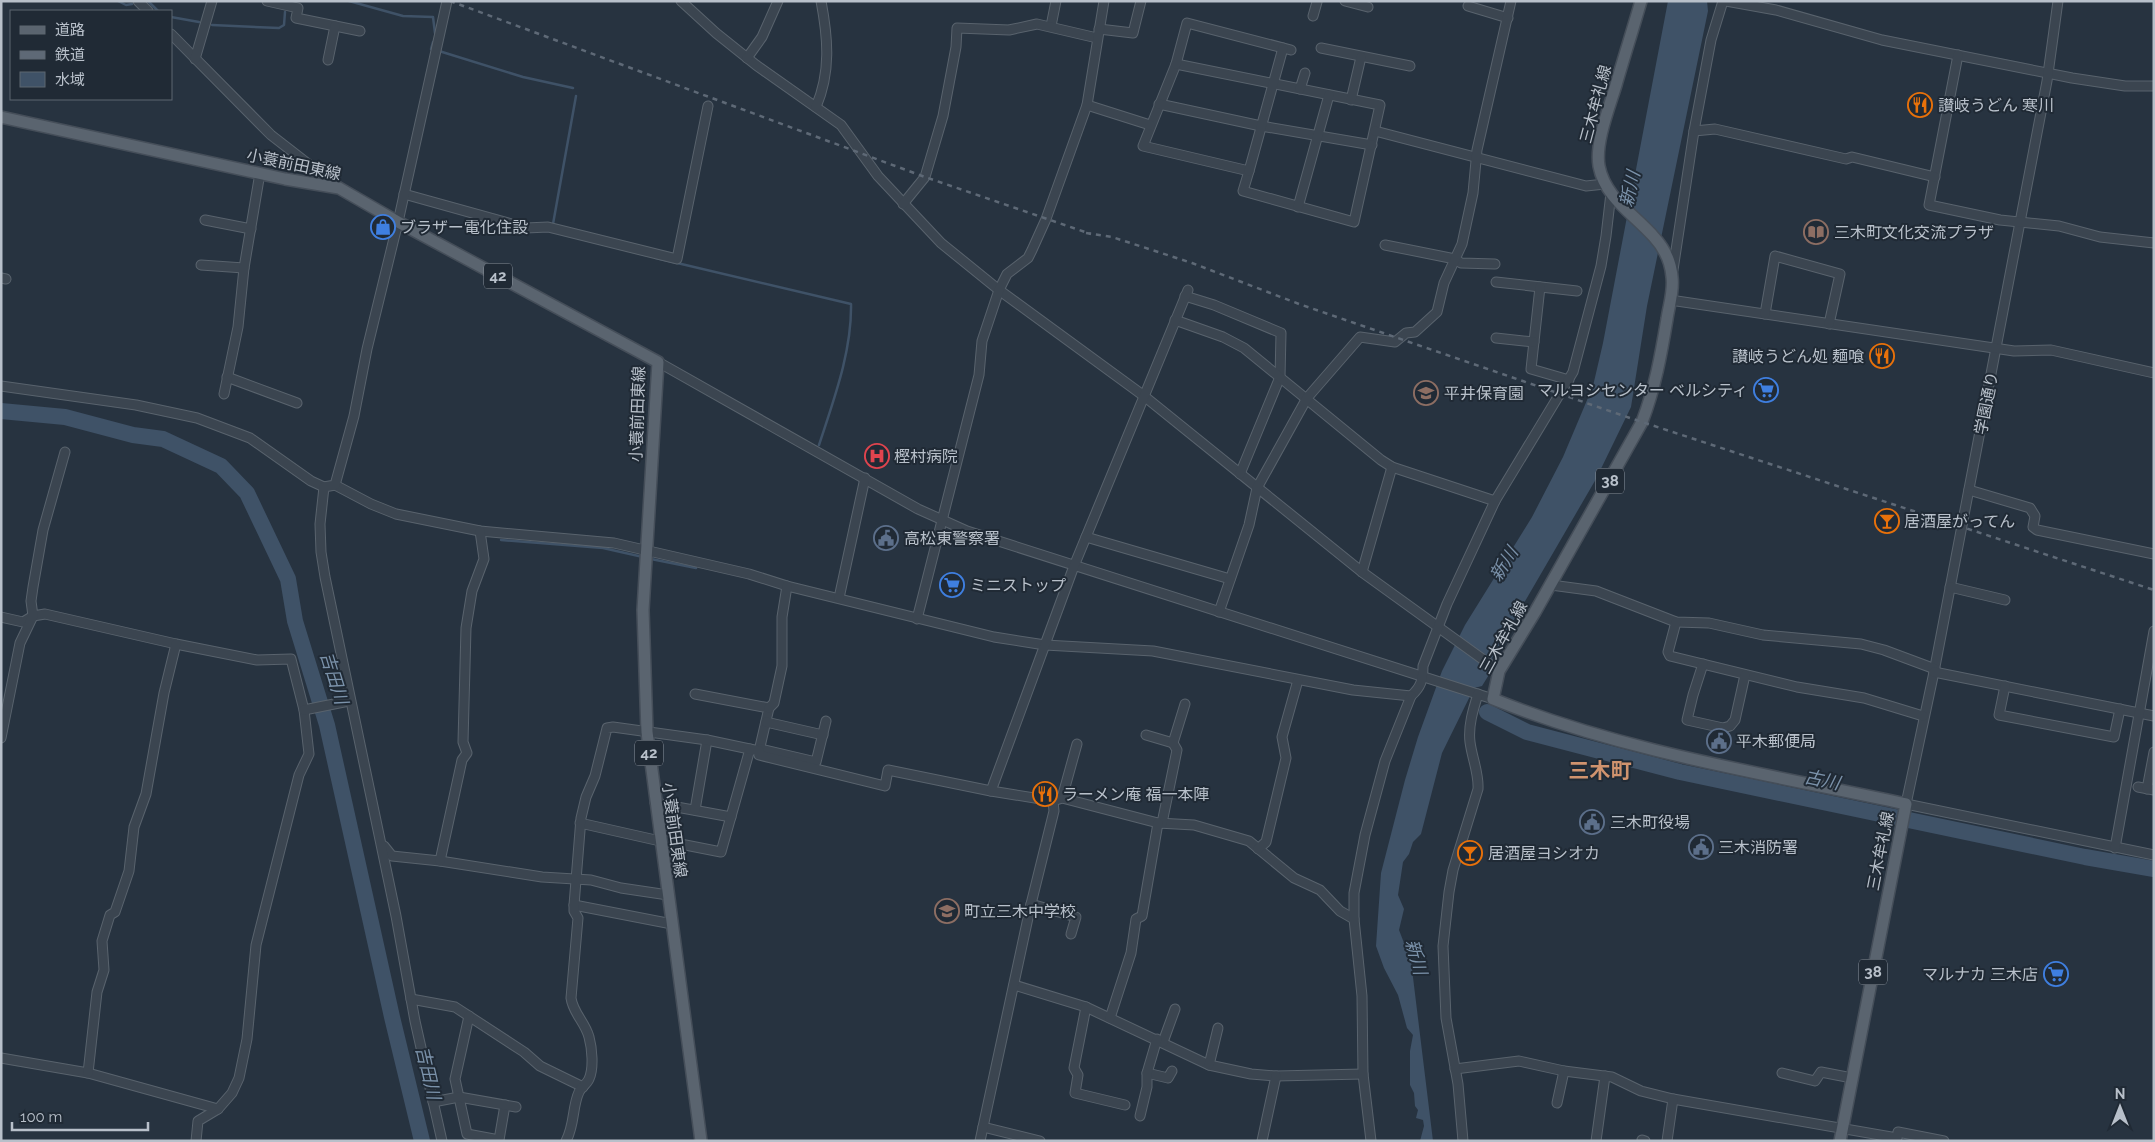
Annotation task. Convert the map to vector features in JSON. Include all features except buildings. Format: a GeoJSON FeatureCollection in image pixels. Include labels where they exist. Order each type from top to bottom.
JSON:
{"type":"FeatureCollection","features":[{"type":"Feature","properties":{"kind":"main road","name":"三木牟礼線"},"geometry":{"type":"LineString","coordinates":[[1641,1],[1603,130],[1598,152],[1598,164],[1608,188],[1621,205],[1662,246],[1670,262],[1672,278],[1670,300],[1654,392],[1642,422],[1551,585],[1497,669],[1495,683],[1481,696],[1561,725],[1630,745],[1906,804],[1840,1141]]}},
{"type":"Feature","properties":{"kind":"main road","name":"小蓑前田東線"},"geometry":{"type":"LineString","coordinates":[[1,117],[260,174],[339,188],[398,222],[658,362],[645,550],[643,610],[646,732],[701,1141]]}},
{"type":"Feature","properties":{"kind":"street"},"geometry":{"type":"LineString","coordinates":[[138,1],[147,10]]}},
{"type":"Feature","properties":{"kind":"street"},"geometry":{"type":"LineString","coordinates":[[196,58],[212,1]]}},
{"type":"Feature","properties":{"kind":"street"},"geometry":{"type":"LineString","coordinates":[[267,1],[298,8],[296,18],[360,31]]}},
{"type":"Feature","properties":{"kind":"street"},"geometry":{"type":"LineString","coordinates":[[335,484],[354,416],[367,349],[398,222],[447,1]]}},
{"type":"Feature","properties":{"kind":"street"},"geometry":{"type":"LineString","coordinates":[[681,1],[716,34],[841,125],[878,176],[941,243],[999,290],[1144,396],[1362,572],[1497,669]]}},
{"type":"Feature","properties":{"kind":"street"},"geometry":{"type":"LineString","coordinates":[[747,58],[762,36],[778,1]]}},
{"type":"Feature","properties":{"kind":"street"},"geometry":{"type":"LineString","coordinates":[[816,107],[824,89],[827,49],[821,1]]}},
{"type":"Feature","properties":{"kind":"street"},"geometry":{"type":"LineString","coordinates":[[1051,26],[1056,1]]}},
{"type":"Feature","properties":{"kind":"street"},"geometry":{"type":"LineString","coordinates":[[917,619],[979,375],[982,341],[1006,274],[1028,258],[1046,219],[1087,105],[1104,1]]}},
{"type":"Feature","properties":{"kind":"street"},"geometry":{"type":"LineString","coordinates":[[903,204],[926,176],[943,116],[956,47],[957,28],[1009,30],[1026,25],[1051,26],[1098,33],[1133,33],[1141,1]]}},
{"type":"Feature","properties":{"kind":"street"},"geometry":{"type":"LineString","coordinates":[[1345,1],[1368,7]]}},
{"type":"Feature","properties":{"kind":"street"},"geometry":{"type":"LineString","coordinates":[[1218,612],[1249,525],[1257,488],[1307,398],[1360,336],[1395,342],[1406,333],[1415,332],[1436,312],[1444,283],[1462,244],[1473,193],[1477,150],[1511,1]]}},
{"type":"Feature","properties":{"kind":"street"},"geometry":{"type":"LineString","coordinates":[[1672,278],[1694,131],[1712,40],[1724,1],[1776,10],[1882,40],[2125,86],[2154,86]]}},
{"type":"Feature","properties":{"kind":"street","name":"学園通り"},"geometry":{"type":"LineString","coordinates":[[1906,804],[1934,671],[2049,72],[2058,1]]}},
{"type":"Feature","properties":{"kind":"street"},"geometry":{"type":"LineString","coordinates":[[1313,16],[1316,2]]}},
{"type":"Feature","properties":{"kind":"street"},"geometry":{"type":"LineString","coordinates":[[1468,6],[1508,18]]}},
{"type":"Feature","properties":{"kind":"street"},"geometry":{"type":"LineString","coordinates":[[1176,64],[1273,84],[1300,89],[1380,106],[1354,222],[1243,191],[1249,171],[1273,84],[1287,49],[1187,24],[1176,64],[1143,146],[1249,171]]}},
{"type":"Feature","properties":{"kind":"street"},"geometry":{"type":"LineString","coordinates":[[328,60],[335,26]]}},
{"type":"Feature","properties":{"kind":"street"},"geometry":{"type":"LineString","coordinates":[[172,35],[271,135],[295,156],[339,188]]}},
{"type":"Feature","properties":{"kind":"street"},"geometry":{"type":"LineString","coordinates":[[1321,48],[1332,48],[1361,57],[1410,66]]}},
{"type":"Feature","properties":{"kind":"street"},"geometry":{"type":"LineString","coordinates":[[1958,55],[1929,205],[2020,223],[2059,226],[2100,237],[2154,243]]}},
{"type":"Feature","properties":{"kind":"street"},"geometry":{"type":"LineString","coordinates":[[1351,100],[1361,57]]}},
{"type":"Feature","properties":{"kind":"street"},"geometry":{"type":"LineString","coordinates":[[1300,89],[1305,72]]}},
{"type":"Feature","properties":{"kind":"street"},"geometry":{"type":"LineString","coordinates":[[1298,206],[1329,95]]}},
{"type":"Feature","properties":{"kind":"street"},"geometry":{"type":"LineString","coordinates":[[1159,104],[1261,126],[1372,145]]}},
{"type":"Feature","properties":{"kind":"street"},"geometry":{"type":"LineString","coordinates":[[1087,105],[1150,125]]}},
{"type":"Feature","properties":{"kind":"street"},"geometry":{"type":"LineString","coordinates":[[404,194],[526,228],[548,227],[677,259],[708,106]]}},
{"type":"Feature","properties":{"kind":"street"},"geometry":{"type":"LineString","coordinates":[[1694,131],[1715,129],[1846,159],[1852,157],[1934,177]]}},
{"type":"Feature","properties":{"kind":"street"},"geometry":{"type":"LineString","coordinates":[[1370,1141],[1363,1074],[1362,996],[1354,919],[1354,893],[1366,835],[1385,761],[1411,696],[1419,689],[1423,677],[1423,666],[1438,627],[1495,501],[1569,380],[1577,360],[1601,266],[1606,236],[1608,188],[1586,186],[1375,131]]}},
{"type":"Feature","properties":{"kind":"street"},"geometry":{"type":"LineString","coordinates":[[224,394],[238,327],[244,268],[260,174]]}},
{"type":"Feature","properties":{"kind":"street"},"geometry":{"type":"LineString","coordinates":[[204,220],[250,229]]}},
{"type":"Feature","properties":{"kind":"street"},"geometry":{"type":"LineString","coordinates":[[1385,245],[1455,259],[1461,263],[1495,264]]}},
{"type":"Feature","properties":{"kind":"street"},"geometry":{"type":"LineString","coordinates":[[1764,314],[1775,256],[1840,274],[1829,324]]}},
{"type":"Feature","properties":{"kind":"street"},"geometry":{"type":"LineString","coordinates":[[201,265],[244,268]]}},
{"type":"Feature","properties":{"kind":"street"},"geometry":{"type":"LineString","coordinates":[[1496,282],[1577,291]]}},
{"type":"Feature","properties":{"kind":"street"},"geometry":{"type":"LineString","coordinates":[[1540,287],[1531,369],[1569,380]]}},
{"type":"Feature","properties":{"kind":"street"},"geometry":{"type":"LineString","coordinates":[[990,791],[1074,566],[1187,293],[1281,333],[1280,377],[1240,474]]}},
{"type":"Feature","properties":{"kind":"street"},"geometry":{"type":"LineString","coordinates":[[1670,300],[2014,351],[2051,350],[2154,373]]}},
{"type":"Feature","properties":{"kind":"street"},"geometry":{"type":"LineString","coordinates":[[1175,320],[1223,337],[1244,348],[1392,467],[1495,501]]}},
{"type":"Feature","properties":{"kind":"street"},"geometry":{"type":"LineString","coordinates":[[1496,338],[1534,342]]}},
{"type":"Feature","properties":{"kind":"street"},"geometry":{"type":"LineString","coordinates":[[658,362],[918,509],[967,532],[1481,696],[1472,715],[1469,739],[1478,779],[1478,789],[1448,892],[1444,946],[1446,1018],[1460,1103],[1463,1141]]}},
{"type":"Feature","properties":{"kind":"street"},"geometry":{"type":"LineString","coordinates":[[227,377],[297,403]]}},
{"type":"Feature","properties":{"kind":"street"},"geometry":{"type":"LineString","coordinates":[[1,386],[136,405],[197,418],[250,438],[311,481],[324,487],[335,484],[371,504],[396,514],[480,531],[614,543],[749,574],[787,586],[994,637],[1046,644],[1153,651],[1353,690],[1411,696]]}},
{"type":"Feature","properties":{"kind":"street"},"geometry":{"type":"LineString","coordinates":[[1,738],[20,643],[33,616],[32,587],[42,539],[65,452]]}},
{"type":"Feature","properties":{"kind":"street"},"geometry":{"type":"LineString","coordinates":[[1362,572],[1392,467]]}},
{"type":"Feature","properties":{"kind":"street"},"geometry":{"type":"LineString","coordinates":[[839,598],[866,478]]}},
{"type":"Feature","properties":{"kind":"street"},"geometry":{"type":"LineString","coordinates":[[324,487],[320,524],[321,552],[411,999],[442,1141]]}},
{"type":"Feature","properties":{"kind":"street"},"geometry":{"type":"LineString","coordinates":[[1969,490],[2030,508],[2035,516],[2033,527],[2037,530],[2154,554]]}},
{"type":"Feature","properties":{"kind":"street"},"geometry":{"type":"LineString","coordinates":[[440,861],[462,760],[467,753],[463,742],[466,628],[472,591],[484,559],[480,531]]}},
{"type":"Feature","properties":{"kind":"street"},"geometry":{"type":"LineString","coordinates":[[1086,537],[1230,579]]}},
{"type":"Feature","properties":{"kind":"street"},"geometry":{"type":"LineString","coordinates":[[1551,585],[1596,591],[1676,622],[1709,622],[1763,635],[1861,644],[1884,650],[1934,671],[2154,716]]}},
{"type":"Feature","properties":{"kind":"street"},"geometry":{"type":"LineString","coordinates":[[580,823],[721,852],[731,817],[770,708],[774,702],[782,666],[782,617],[787,586]]}},
{"type":"Feature","properties":{"kind":"street"},"geometry":{"type":"LineString","coordinates":[[1950,586],[2005,600]]}},
{"type":"Feature","properties":{"kind":"street"},"geometry":{"type":"LineString","coordinates":[[1,617],[23,622],[33,616],[46,614],[176,644],[257,660],[291,659],[304,710],[309,754],[299,775],[256,945],[247,1039],[239,1078],[232,1093],[218,1109],[198,1121],[196,1141]]}},
{"type":"Feature","properties":{"kind":"street"},"geometry":{"type":"LineString","coordinates":[[1676,622],[1668,652],[1670,656],[1797,687],[1864,698],[1924,716]]}},
{"type":"Feature","properties":{"kind":"street"},"geometry":{"type":"LineString","coordinates":[[2115,848],[2154,632]]}},
{"type":"Feature","properties":{"kind":"street"},"geometry":{"type":"LineString","coordinates":[[88,1073],[97,992],[104,970],[102,941],[110,915],[115,912],[129,871],[134,827],[146,794],[164,692],[176,644]]}},
{"type":"Feature","properties":{"kind":"street"},"geometry":{"type":"LineString","coordinates":[[1703,664],[1687,720],[1723,728],[1730,726],[1735,720],[1746,675]]}},
{"type":"Feature","properties":{"kind":"street"},"geometry":{"type":"LineString","coordinates":[[1258,849],[1266,842],[1286,758],[1282,738],[1298,680]]}},
{"type":"Feature","properties":{"kind":"street"},"geometry":{"type":"LineString","coordinates":[[2005,686],[1998,715],[2114,738],[2120,709]]}},
{"type":"Feature","properties":{"kind":"street"},"geometry":{"type":"LineString","coordinates":[[695,694],[770,708]]}},
{"type":"Feature","properties":{"kind":"street"},"geometry":{"type":"LineString","coordinates":[[304,710],[350,701]]}},
{"type":"Feature","properties":{"kind":"street"},"geometry":{"type":"LineString","coordinates":[[1173,743],[1185,704]]}},
{"type":"Feature","properties":{"kind":"street"},"geometry":{"type":"LineString","coordinates":[[566,1141],[572,1130],[579,1092],[589,1080],[592,1064],[590,1038],[584,1023],[572,1007],[578,918],[574,911],[574,905],[580,823],[586,797],[595,776],[607,728],[613,727],[707,740],[816,762],[826,721]]}},
{"type":"Feature","properties":{"kind":"street"},"geometry":{"type":"LineString","coordinates":[[766,722],[823,735]]}},
{"type":"Feature","properties":{"kind":"street"},"geometry":{"type":"LineString","coordinates":[[1110,1018],[1130,953],[1136,919],[1142,916],[1160,823],[1177,750],[1173,743],[1146,735]]}},
{"type":"Feature","properties":{"kind":"street"},"geometry":{"type":"LineString","coordinates":[[695,810],[707,740]]}},
{"type":"Feature","properties":{"kind":"street"},"geometry":{"type":"LineString","coordinates":[[980,1141],[1054,811],[1077,744]]}},
{"type":"Feature","properties":{"kind":"street"},"geometry":{"type":"LineString","coordinates":[[756,750],[759,755],[885,786],[888,770],[990,791],[1057,800],[1160,823],[1194,825],[1248,841],[1294,878],[1320,890],[1340,912],[1354,919]]}},
{"type":"Feature","properties":{"kind":"street"},"geometry":{"type":"LineString","coordinates":[[2146,789],[2154,752]]}},
{"type":"Feature","properties":{"kind":"street"},"geometry":{"type":"LineString","coordinates":[[655,803],[731,817]]}},
{"type":"Feature","properties":{"kind":"street"},"geometry":{"type":"LineString","coordinates":[[1906,804],[2154,855]]}},
{"type":"Feature","properties":{"kind":"street"},"geometry":{"type":"LineString","coordinates":[[380,840],[392,856],[440,861],[542,877],[577,879],[668,895]]}},
{"type":"Feature","properties":{"kind":"street"},"geometry":{"type":"LineString","coordinates":[[1032,904],[1076,917],[1071,934]]}},
{"type":"Feature","properties":{"kind":"street"},"geometry":{"type":"LineString","coordinates":[[574,905],[672,924]]}},
{"type":"Feature","properties":{"kind":"street"},"geometry":{"type":"LineString","coordinates":[[1014,985],[1086,1007],[1160,1040],[1209,1065],[1251,1074],[1276,1076],[1363,1074]]}},
{"type":"Feature","properties":{"kind":"street"},"geometry":{"type":"LineString","coordinates":[[411,999],[455,1007],[524,1052],[540,1066],[583,1087]]}},
{"type":"Feature","properties":{"kind":"street"},"geometry":{"type":"LineString","coordinates":[[1086,1007],[1074,1068],[1078,1075],[1075,1094],[1125,1104]]}},
{"type":"Feature","properties":{"kind":"street"},"geometry":{"type":"LineString","coordinates":[[1140,1116],[1147,1087],[1147,1073],[1175,1009]]}},
{"type":"Feature","properties":{"kind":"street"},"geometry":{"type":"LineString","coordinates":[[469,1016],[455,1079],[467,1134],[499,1140],[505,1105]]}},
{"type":"Feature","properties":{"kind":"street"},"geometry":{"type":"LineString","coordinates":[[1209,1065],[1218,1028]]}},
{"type":"Feature","properties":{"kind":"street"},"geometry":{"type":"LineString","coordinates":[[1,1058],[88,1073],[218,1109]]}},
{"type":"Feature","properties":{"kind":"street"},"geometry":{"type":"LineString","coordinates":[[1455,1069],[1519,1062],[1612,1077],[1642,1091],[1673,1099],[1897,1139],[1898,1132],[1944,1141]]}},
{"type":"Feature","properties":{"kind":"street"},"geometry":{"type":"LineString","coordinates":[[1557,1103],[1564,1070]]}},
{"type":"Feature","properties":{"kind":"street"},"geometry":{"type":"LineString","coordinates":[[1147,1073],[1168,1078],[1172,1071]]}},
{"type":"Feature","properties":{"kind":"street"},"geometry":{"type":"LineString","coordinates":[[1782,1073],[1815,1081],[1822,1072],[1852,1078]]}},
{"type":"Feature","properties":{"kind":"street"},"geometry":{"type":"LineString","coordinates":[[1262,1141],[1276,1076]]}},
{"type":"Feature","properties":{"kind":"street"},"geometry":{"type":"LineString","coordinates":[[1596,1141],[1605,1076]]}},
{"type":"Feature","properties":{"kind":"street"},"geometry":{"type":"LineString","coordinates":[[433,1102],[459,1097],[516,1107]]}},
{"type":"Feature","properties":{"kind":"street"},"geometry":{"type":"LineString","coordinates":[[1667,1141],[1673,1099]]}},
{"type":"Feature","properties":{"kind":"street"},"geometry":{"type":"LineString","coordinates":[[983,1128],[1040,1141]]}},
{"type":"Feature","properties":{"kind":"water","name":"新川"},"geometry":{"type":"Polygon","coordinates":[[[1668,1],[1707,1],[1708,11],[1647,306],[1631,407],[1596,479],[1492,658],[1495,665],[1482,686],[1474,688],[1442,753],[1421,834],[1413,842],[1409,854],[1403,862],[1398,895],[1404,909],[1399,930],[1411,961],[1433,1141],[1420,1141],[1424,1126],[1423,1120],[1416,1118],[1418,1110],[1415,1106],[1414,1093],[1410,1085],[1410,1051],[1413,1035],[1407,1028],[1398,995],[1384,968],[1376,946],[1381,873],[1405,780],[1418,737],[1442,671],[1465,625],[1532,517],[1563,457],[1593,386],[1603,343],[1668,1]]]}},
{"type":"Feature","properties":{"kind":"waterway"},"geometry":{"type":"LineString","coordinates":[[118,1],[126,5],[132,4]]}},
{"type":"Feature","properties":{"kind":"waterway"},"geometry":{"type":"LineString","coordinates":[[148,1],[157,10]]}},
{"type":"Feature","properties":{"kind":"waterway"},"geometry":{"type":"LineString","coordinates":[[349,1],[403,16],[433,17],[435,33]]}},
{"type":"Feature","properties":{"kind":"waterway"},"geometry":{"type":"LineString","coordinates":[[212,25],[279,28],[284,25],[285,12]]}},
{"type":"Feature","properties":{"kind":"waterway"},"geometry":{"type":"LineString","coordinates":[[172,17],[199,22]]}},
{"type":"Feature","properties":{"kind":"waterway"},"geometry":{"type":"LineString","coordinates":[[431,49],[433,42]]}},
{"type":"Feature","properties":{"kind":"waterway"},"geometry":{"type":"LineString","coordinates":[[439,51],[523,77],[573,88]]}},
{"type":"Feature","properties":{"kind":"waterway"},"geometry":{"type":"LineString","coordinates":[[553,224],[576,96]]}},
{"type":"Feature","properties":{"kind":"waterway"},"geometry":{"type":"LineString","coordinates":[[656,258],[851,304],[851,322],[845,357],[836,393],[819,445]]}},
{"type":"Feature","properties":{"kind":"waterway","name":"吉田川"},"geometry":{"type":"LineString","coordinates":[[1,411],[65,417],[133,435],[163,439],[221,466],[247,493],[288,579],[295,621],[327,725],[392,1017],[422,1141]]}},
{"type":"Feature","properties":{"kind":"waterway"},"geometry":{"type":"LineString","coordinates":[[501,540],[603,548],[643,557]]}},
{"type":"Feature","properties":{"kind":"waterway"},"geometry":{"type":"LineString","coordinates":[[651,559],[696,568]]}},
{"type":"Feature","properties":{"kind":"waterway","name":"古川"},"geometry":{"type":"LineString","coordinates":[[1487,712],[1527,732],[1680,772],[2085,857],[2154,869]]}},
{"type":"Feature","properties":{"kind":"railway"},"geometry":{"type":"LineString","coordinates":[[450,1],[925,177],[1091,234]]}},
{"type":"Feature","properties":{"kind":"railway"},"geometry":{"type":"LineString","coordinates":[[1086,233],[1112,237],[1192,263],[1299,304],[1630,418],[2154,590]]}},
{"type":"Feature","properties":{"kind":"place","name":"讃岐うどん 寒川"},"geometry":{"type":"Point","coordinates":[1920,105]}},
{"type":"Feature","properties":{"kind":"place","name":"ブラザー電化住設"},"geometry":{"type":"Point","coordinates":[383,227]}},
{"type":"Feature","properties":{"kind":"place","name":"三木町文化交流プラザ"},"geometry":{"type":"Point","coordinates":[1816,232]}},
{"type":"Feature","properties":{"kind":"place","name":"讃岐うどん処 麺喰"},"geometry":{"type":"Point","coordinates":[1882,356]}},
{"type":"Feature","properties":{"kind":"place","name":"マルヨシセンター ベルシティ"},"geometry":{"type":"Point","coordinates":[1766,390]}},
{"type":"Feature","properties":{"kind":"place","name":"平井保育園"},"geometry":{"type":"Point","coordinates":[1426,393]}},
{"type":"Feature","properties":{"kind":"place","name":"樫村病院"},"geometry":{"type":"Point","coordinates":[877,456]}},
{"type":"Feature","properties":{"kind":"place","name":"居酒屋がってん"},"geometry":{"type":"Point","coordinates":[1887,521]}},
{"type":"Feature","properties":{"kind":"place","name":"高松東警察署"},"geometry":{"type":"Point","coordinates":[886,538]}},
{"type":"Feature","properties":{"kind":"place","name":"ミニストップ"},"geometry":{"type":"Point","coordinates":[952,585]}},
{"type":"Feature","properties":{"kind":"place","name":"平木郵便局"},"geometry":{"type":"Point","coordinates":[1719,741]}},
{"type":"Feature","properties":{"kind":"place","name":"ラーメン庵 福一本陣"},"geometry":{"type":"Point","coordinates":[1045,794]}},
{"type":"Feature","properties":{"kind":"place","name":"三木町役場"},"geometry":{"type":"Point","coordinates":[1592,822]}},
{"type":"Feature","properties":{"kind":"place","name":"三木消防署"},"geometry":{"type":"Point","coordinates":[1701,847]}},
{"type":"Feature","properties":{"kind":"place","name":"居酒屋ヨシオカ"},"geometry":{"type":"Point","coordinates":[1470,853]}},
{"type":"Feature","properties":{"kind":"place","name":"町立三木中学校"},"geometry":{"type":"Point","coordinates":[947,911]}},
{"type":"Feature","properties":{"kind":"place","name":"マルナカ 三木店"},"geometry":{"type":"Point","coordinates":[2056,974]}},
{"type":"Feature","properties":{"kind":"district","name":"三木町"},"geometry":{"type":"Point","coordinates":[1600,771]}}]}
